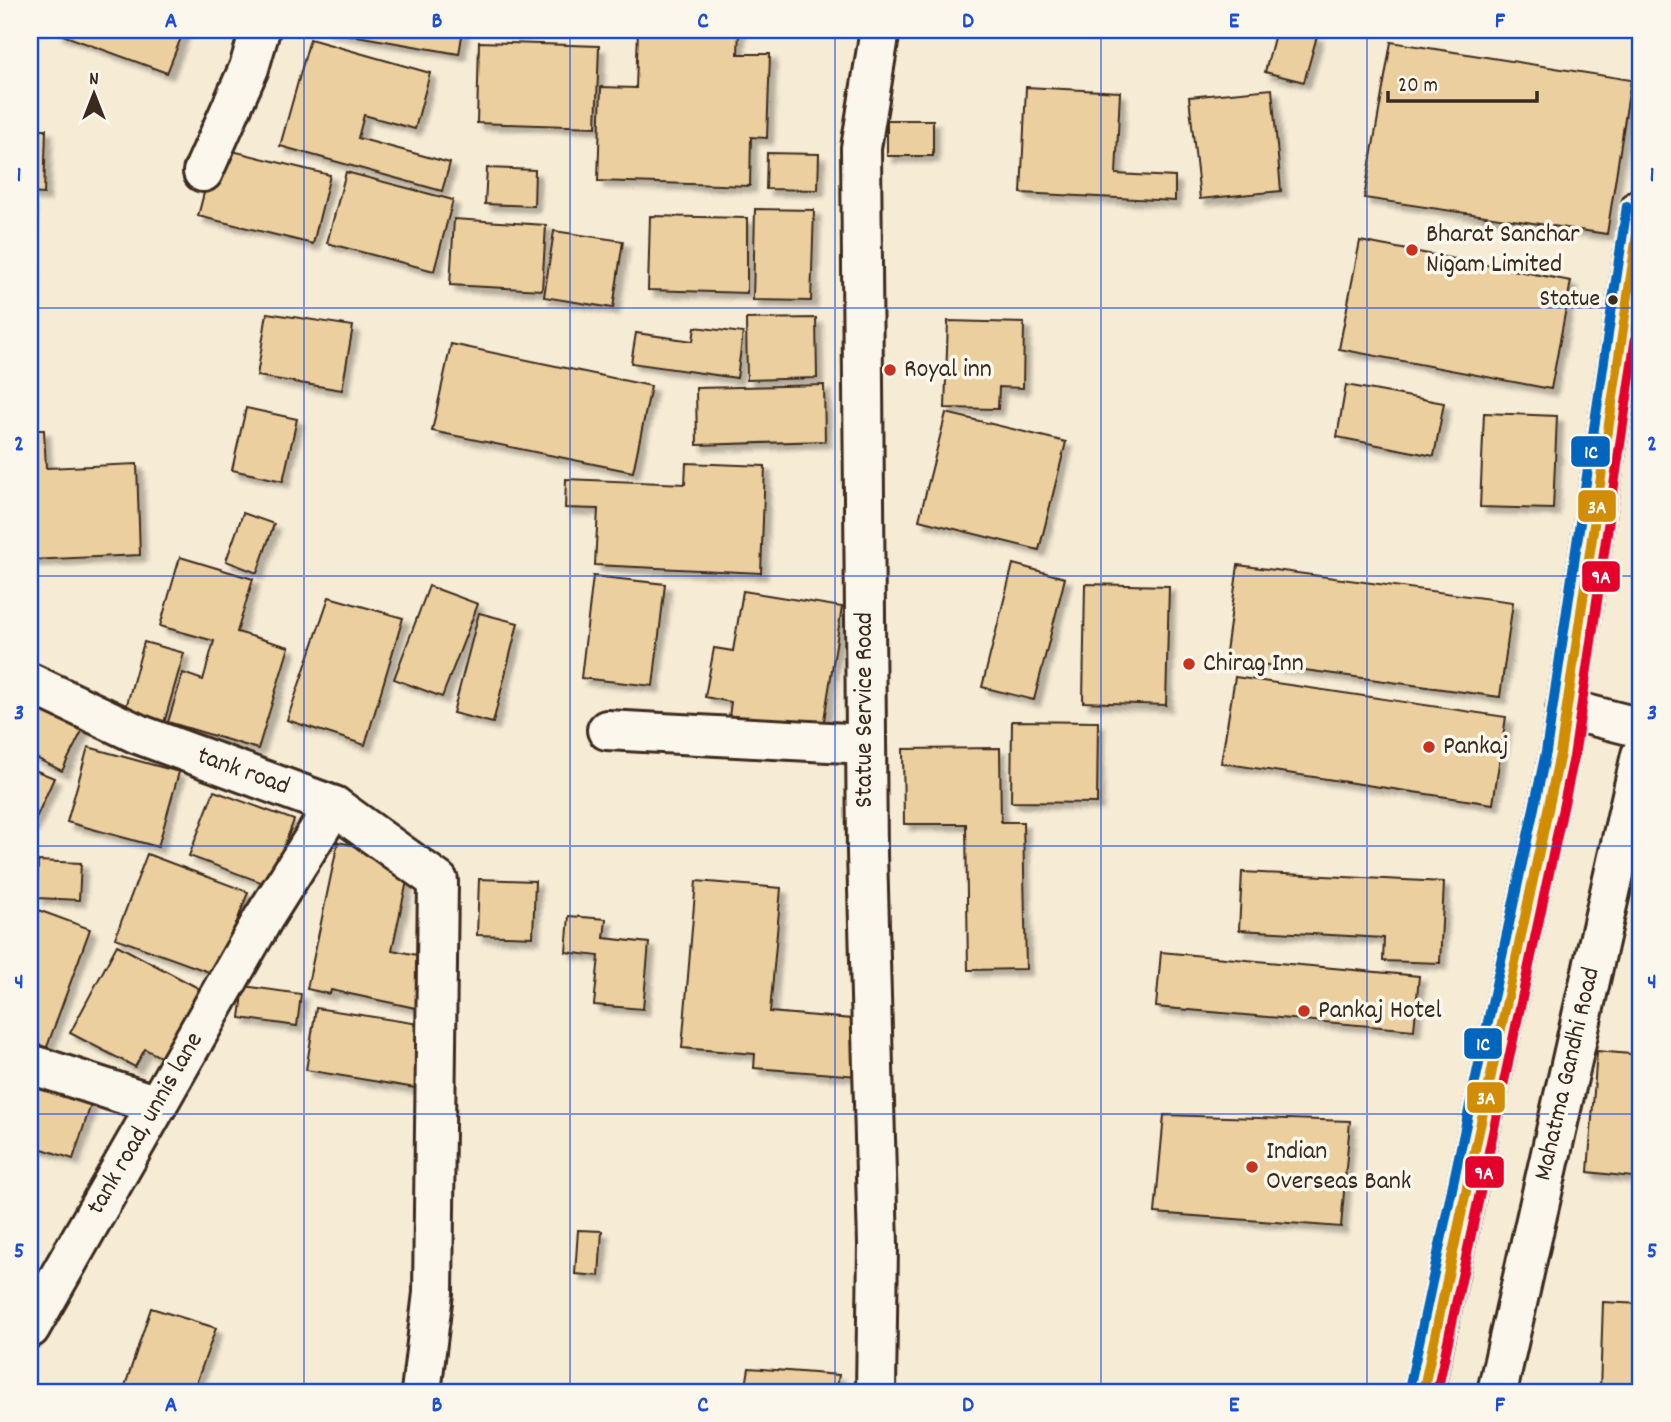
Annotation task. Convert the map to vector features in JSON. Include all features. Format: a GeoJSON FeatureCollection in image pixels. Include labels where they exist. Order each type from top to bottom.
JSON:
{"type":"FeatureCollection","features":[{"type":"Feature","properties":{"kind":"street"},"geometry":{"type":"LineString","coordinates":[[203,172],[249,68],[260,30]]}},
{"type":"Feature","properties":{"kind":"street","name":"Statue Service Road"},"geometry":{"type":"LineString","coordinates":[[876,1392],[878,1245],[866,853],[861,148],[880,30]]}},
{"type":"Feature","properties":{"kind":"street"},"geometry":{"type":"LineString","coordinates":[[1423,1392],[1560,754],[1641,208]]}},
{"type":"Feature","properties":{"kind":"street","name":"tank road"},"geometry":{"type":"LineString","coordinates":[[30,682],[138,734],[334,806],[438,881],[433,1293],[421,1392]]}},
{"type":"Feature","properties":{"kind":"street"},"geometry":{"type":"LineString","coordinates":[[1566,709],[1641,728]]}},
{"type":"Feature","properties":{"kind":"street"},"geometry":{"type":"LineString","coordinates":[[607,730],[866,744]]}},
{"type":"Feature","properties":{"kind":"street","name":"Mahatma Gandhi Road"},"geometry":{"type":"LineString","coordinates":[[1497,1392],[1641,755]]}},
{"type":"Feature","properties":{"kind":"street","name":"tank road, unnis lane"},"geometry":{"type":"LineString","coordinates":[[30,1328],[262,919],[334,806]]}},
{"type":"Feature","properties":{"kind":"street"},"geometry":{"type":"LineString","coordinates":[[30,1064],[157,1105]]}},
{"type":"Feature","properties":{"kind":"building"},"geometry":{"type":"Polygon","coordinates":[[[58,30],[184,30],[167,73],[57,33],[58,30]]]}},
{"type":"Feature","properties":{"kind":"building"},"geometry":{"type":"Polygon","coordinates":[[[323,30],[463,30],[459,54],[323,30]]]}},
{"type":"Feature","properties":{"kind":"building"},"geometry":{"type":"Polygon","coordinates":[[[638,30],[739,30],[738,54],[770,54],[767,138],[751,137],[750,186],[598,181],[601,87],[636,88],[638,30]]]}},
{"type":"Feature","properties":{"kind":"building"},"geometry":{"type":"Polygon","coordinates":[[[1276,30],[1291,30],[1317,36],[1304,82],[1265,72],[1276,30]]]}},
{"type":"Feature","properties":{"kind":"building"},"geometry":{"type":"Polygon","coordinates":[[[310,39],[430,73],[415,129],[364,115],[358,138],[450,163],[442,191],[280,146],[310,39]]]}},
{"type":"Feature","properties":{"kind":"building"},"geometry":{"type":"Polygon","coordinates":[[[479,42],[599,46],[596,127],[477,123],[479,42]]]}},
{"type":"Feature","properties":{"kind":"building"},"geometry":{"type":"Polygon","coordinates":[[[1391,42],[1631,80],[1607,234],[1364,198],[1391,42]]]}},
{"type":"Feature","properties":{"kind":"building"},"geometry":{"type":"Polygon","coordinates":[[[1026,87],[1120,92],[1116,174],[1175,177],[1175,201],[1021,193],[1026,87]]]}},
{"type":"Feature","properties":{"kind":"building"},"geometry":{"type":"Polygon","coordinates":[[[1272,89],[1281,191],[1200,199],[1189,97],[1272,89]]]}},
{"type":"Feature","properties":{"kind":"building"},"geometry":{"type":"Polygon","coordinates":[[[887,120],[933,120],[933,156],[887,156],[887,120]]]}},
{"type":"Feature","properties":{"kind":"building"},"geometry":{"type":"Polygon","coordinates":[[[30,129],[46,129],[44,194],[30,193],[30,129]]]}},
{"type":"Feature","properties":{"kind":"building"},"geometry":{"type":"Polygon","coordinates":[[[216,147],[330,175],[313,244],[198,216],[216,147]]]}},
{"type":"Feature","properties":{"kind":"building"},"geometry":{"type":"Polygon","coordinates":[[[767,153],[819,154],[818,190],[766,189],[767,153]]]}},
{"type":"Feature","properties":{"kind":"building"},"geometry":{"type":"Polygon","coordinates":[[[487,168],[535,170],[534,206],[485,204],[487,168]]]}},
{"type":"Feature","properties":{"kind":"building"},"geometry":{"type":"Polygon","coordinates":[[[346,172],[453,200],[434,271],[327,243],[346,172]]]}},
{"type":"Feature","properties":{"kind":"building"},"geometry":{"type":"Polygon","coordinates":[[[30,201],[32,293],[30,293],[30,201]]]}},
{"type":"Feature","properties":{"kind":"building"},"geometry":{"type":"Polygon","coordinates":[[[755,209],[814,210],[811,301],[753,300],[755,209]]]}},
{"type":"Feature","properties":{"kind":"building"},"geometry":{"type":"Polygon","coordinates":[[[650,216],[747,218],[747,293],[648,290],[650,216]]]}},
{"type":"Feature","properties":{"kind":"building"},"geometry":{"type":"Polygon","coordinates":[[[454,219],[546,225],[542,290],[450,285],[454,219]]]}},
{"type":"Feature","properties":{"kind":"building"},"geometry":{"type":"Polygon","coordinates":[[[554,231],[623,241],[613,308],[544,297],[554,231]]]}},
{"type":"Feature","properties":{"kind":"building"},"geometry":{"type":"Polygon","coordinates":[[[1360,241],[1571,281],[1551,389],[1339,349],[1360,241]]]}},
{"type":"Feature","properties":{"kind":"building"},"geometry":{"type":"Polygon","coordinates":[[[267,313],[353,326],[342,390],[257,376],[267,313]]]}},
{"type":"Feature","properties":{"kind":"building"},"geometry":{"type":"Polygon","coordinates":[[[816,318],[817,378],[747,380],[746,319],[816,318]]]}},
{"type":"Feature","properties":{"kind":"building"},"geometry":{"type":"Polygon","coordinates":[[[948,321],[1024,323],[1023,388],[999,387],[998,409],[945,408],[948,321]]]}},
{"type":"Feature","properties":{"kind":"building"},"geometry":{"type":"Polygon","coordinates":[[[695,327],[743,333],[737,378],[631,363],[636,333],[693,341],[695,327]]]}},
{"type":"Feature","properties":{"kind":"building"},"geometry":{"type":"Polygon","coordinates":[[[451,344],[651,386],[633,472],[432,431],[451,344]]]}},
{"type":"Feature","properties":{"kind":"building"},"geometry":{"type":"Polygon","coordinates":[[[824,385],[825,441],[697,445],[696,388],[824,385]]]}},
{"type":"Feature","properties":{"kind":"building"},"geometry":{"type":"Polygon","coordinates":[[[1346,385],[1444,403],[1434,456],[1337,437],[1346,385]]]}},
{"type":"Feature","properties":{"kind":"building"},"geometry":{"type":"Polygon","coordinates":[[[246,408],[297,419],[283,481],[232,470],[246,408]]]}},
{"type":"Feature","properties":{"kind":"building"},"geometry":{"type":"Polygon","coordinates":[[[946,413],[1066,442],[1039,550],[919,520],[946,413]]]}},
{"type":"Feature","properties":{"kind":"building"},"geometry":{"type":"Polygon","coordinates":[[[1484,413],[1557,416],[1553,509],[1480,507],[1484,413]]]}},
{"type":"Feature","properties":{"kind":"building"},"geometry":{"type":"Polygon","coordinates":[[[30,430],[44,430],[46,468],[137,464],[140,555],[30,560],[30,430]]]}},
{"type":"Feature","properties":{"kind":"building"},"geometry":{"type":"Polygon","coordinates":[[[686,463],[765,466],[761,573],[595,565],[598,509],[565,508],[566,479],[685,484],[686,463]]]}},
{"type":"Feature","properties":{"kind":"building"},"geometry":{"type":"Polygon","coordinates":[[[243,513],[274,524],[257,573],[226,561],[243,513]]]}},
{"type":"Feature","properties":{"kind":"building"},"geometry":{"type":"Polygon","coordinates":[[[180,557],[253,579],[237,632],[289,647],[258,749],[168,722],[183,673],[203,680],[214,641],[160,626],[180,557]]]}},
{"type":"Feature","properties":{"kind":"building"},"geometry":{"type":"Polygon","coordinates":[[[1013,564],[1065,578],[1034,700],[982,687],[1013,564]]]}},
{"type":"Feature","properties":{"kind":"building"},"geometry":{"type":"Polygon","coordinates":[[[1238,565],[1513,602],[1500,697],[1225,659],[1238,565]]]}},
{"type":"Feature","properties":{"kind":"building"},"geometry":{"type":"Polygon","coordinates":[[[593,576],[665,584],[653,686],[581,678],[593,576]]]}},
{"type":"Feature","properties":{"kind":"building"},"geometry":{"type":"Polygon","coordinates":[[[1085,584],[1169,586],[1166,705],[1083,702],[1085,584]]]}},
{"type":"Feature","properties":{"kind":"building"},"geometry":{"type":"Polygon","coordinates":[[[429,586],[478,604],[442,697],[394,679],[429,586]]]}},
{"type":"Feature","properties":{"kind":"building"},"geometry":{"type":"Polygon","coordinates":[[[743,591],[842,607],[821,739],[728,724],[731,702],[705,697],[714,648],[733,651],[743,591]]]}},
{"type":"Feature","properties":{"kind":"building"},"geometry":{"type":"Polygon","coordinates":[[[329,597],[403,618],[365,745],[287,720],[329,597]]]}},
{"type":"Feature","properties":{"kind":"building"},"geometry":{"type":"Polygon","coordinates":[[[479,613],[518,623],[493,723],[453,713],[479,613]]]}},
{"type":"Feature","properties":{"kind":"building"},"geometry":{"type":"Polygon","coordinates":[[[144,642],[184,653],[162,730],[123,719],[144,642]]]}},
{"type":"Feature","properties":{"kind":"building"},"geometry":{"type":"Polygon","coordinates":[[[1235,677],[1506,717],[1493,804],[1221,763],[1235,677]]]}},
{"type":"Feature","properties":{"kind":"building"},"geometry":{"type":"Polygon","coordinates":[[[39,697],[87,721],[62,771],[30,755],[30,716],[39,697]]]}},
{"type":"Feature","properties":{"kind":"building"},"geometry":{"type":"Polygon","coordinates":[[[1012,721],[1098,722],[1097,803],[1011,802],[1012,721]]]}},
{"type":"Feature","properties":{"kind":"building"},"geometry":{"type":"Polygon","coordinates":[[[88,747],[179,772],[158,847],[67,822],[88,747]]]}},
{"type":"Feature","properties":{"kind":"building"},"geometry":{"type":"Polygon","coordinates":[[[1000,748],[1001,822],[1023,822],[1026,969],[968,970],[966,824],[904,824],[903,749],[1000,748]]]}},
{"type":"Feature","properties":{"kind":"building"},"geometry":{"type":"Polygon","coordinates":[[[30,768],[54,778],[32,827],[30,826],[30,768]]]}},
{"type":"Feature","properties":{"kind":"building"},"geometry":{"type":"Polygon","coordinates":[[[214,791],[294,820],[269,885],[189,856],[214,791]]]}},
{"type":"Feature","properties":{"kind":"building"},"geometry":{"type":"Polygon","coordinates":[[[338,842],[412,858],[392,950],[437,959],[425,1010],[331,990],[330,994],[307,989],[338,842]]]}},
{"type":"Feature","properties":{"kind":"building"},"geometry":{"type":"Polygon","coordinates":[[[147,854],[248,892],[217,975],[115,938],[147,854]]]}},
{"type":"Feature","properties":{"kind":"building"},"geometry":{"type":"Polygon","coordinates":[[[38,861],[81,863],[79,900],[37,898],[38,861]]]}},
{"type":"Feature","properties":{"kind":"building"},"geometry":{"type":"Polygon","coordinates":[[[1242,872],[1444,882],[1440,963],[1383,961],[1384,938],[1239,930],[1242,872]]]}},
{"type":"Feature","properties":{"kind":"building"},"geometry":{"type":"Polygon","coordinates":[[[479,879],[535,881],[533,937],[477,935],[479,879]]]}},
{"type":"Feature","properties":{"kind":"building"},"geometry":{"type":"Polygon","coordinates":[[[696,881],[781,888],[770,1012],[864,1020],[859,1076],[754,1068],[755,1054],[682,1048],[696,881]]]}},
{"type":"Feature","properties":{"kind":"building"},"geometry":{"type":"Polygon","coordinates":[[[30,907],[90,929],[44,1055],[30,1050],[30,907]]]}},
{"type":"Feature","properties":{"kind":"building"},"geometry":{"type":"Polygon","coordinates":[[[569,916],[606,919],[604,938],[649,943],[643,1009],[594,1005],[599,956],[566,952],[569,916]]]}},
{"type":"Feature","properties":{"kind":"building"},"geometry":{"type":"Polygon","coordinates":[[[117,945],[215,997],[178,1066],[145,1049],[135,1067],[70,1033],[117,945]]]}},
{"type":"Feature","properties":{"kind":"building"},"geometry":{"type":"Polygon","coordinates":[[[1161,952],[1419,976],[1414,1030],[1156,1007],[1161,952]]]}},
{"type":"Feature","properties":{"kind":"building"},"geometry":{"type":"Polygon","coordinates":[[[244,986],[301,994],[297,1026],[240,1018],[244,986]]]}},
{"type":"Feature","properties":{"kind":"building"},"geometry":{"type":"Polygon","coordinates":[[[316,1008],[432,1026],[422,1089],[306,1070],[316,1008]]]}},
{"type":"Feature","properties":{"kind":"building"},"geometry":{"type":"Polygon","coordinates":[[[1597,1051],[1641,1055],[1641,1178],[1588,1172],[1597,1051]]]}},
{"type":"Feature","properties":{"kind":"building"},"geometry":{"type":"Polygon","coordinates":[[[30,1068],[96,1089],[73,1159],[30,1145],[30,1068]]]}},
{"type":"Feature","properties":{"kind":"building","name":"Indian Overseas Bank"},"geometry":{"type":"Polygon","coordinates":[[[1164,1115],[1350,1121],[1341,1227],[1155,1213],[1164,1115]]]}},
{"type":"Feature","properties":{"kind":"building"},"geometry":{"type":"Polygon","coordinates":[[[578,1230],[602,1231],[599,1276],[575,1274],[578,1230]]]}},
{"type":"Feature","properties":{"kind":"building"},"geometry":{"type":"Polygon","coordinates":[[[1603,1302],[1641,1304],[1641,1392],[1600,1390],[1603,1302]]]}},
{"type":"Feature","properties":{"kind":"building"},"geometry":{"type":"Polygon","coordinates":[[[151,1308],[216,1328],[193,1392],[123,1392],[151,1308]]]}},
{"type":"Feature","properties":{"kind":"building"},"geometry":{"type":"Polygon","coordinates":[[[749,1368],[839,1375],[836,1392],[745,1392],[749,1368]]]}},
{"type":"Feature","properties":{"kind":"transit line","name":"1C"},"geometry":{"type":"LineString","coordinates":[[1409,1389],[1546,752],[1627,206]]}},
{"type":"Feature","properties":{"kind":"transit line","name":"3A"},"geometry":{"type":"LineString","coordinates":[[1423,1392],[1560,754],[1641,208]]}},
{"type":"Feature","properties":{"kind":"transit line","name":"9A"},"geometry":{"type":"LineString","coordinates":[[1437,1392],[1574,757],[1641,302]]}},
{"type":"Feature","properties":{"kind":"place","name":"Bharat Sanchar Nigam Limited"},"geometry":{"type":"Point","coordinates":[1412,250]}},
{"type":"Feature","properties":{"kind":"place","name":"Statue"},"geometry":{"type":"Point","coordinates":[1613,300]}},
{"type":"Feature","properties":{"kind":"place","name":"Royal inn"},"geometry":{"type":"Point","coordinates":[890,370]}},
{"type":"Feature","properties":{"kind":"place","name":"Chirag Inn"},"geometry":{"type":"Point","coordinates":[1189,664]}},
{"type":"Feature","properties":{"kind":"place","name":"Pankaj"},"geometry":{"type":"Point","coordinates":[1429,747]}},
{"type":"Feature","properties":{"kind":"place","name":"Pankaj Hotel"},"geometry":{"type":"Point","coordinates":[1304,1011]}},
{"type":"Feature","properties":{"kind":"place","name":"Indian Overseas Bank"},"geometry":{"type":"Point","coordinates":[1252,1167]}}]}
